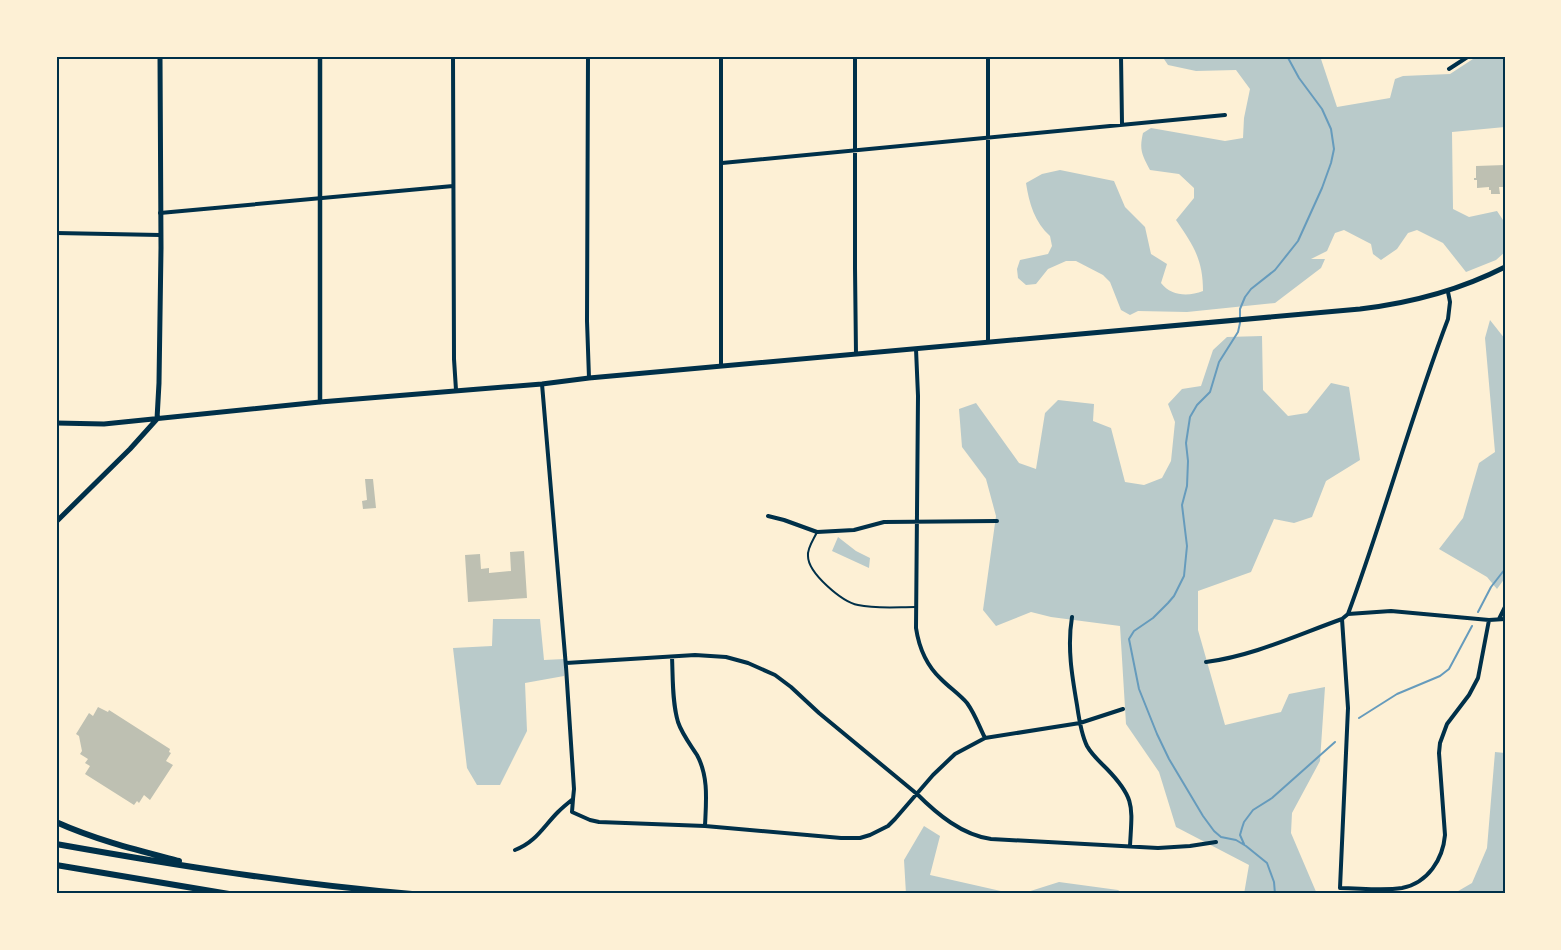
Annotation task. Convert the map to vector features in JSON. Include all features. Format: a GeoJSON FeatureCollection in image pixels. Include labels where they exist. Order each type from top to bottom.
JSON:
{"type":"FeatureCollection","features":[{"type":"Feature","properties":{"kind":"highway"},"geometry":{"type":"LineString","coordinates":[[56,822],[113,844],[221,872]]}},
{"type":"Feature","properties":{"kind":"highway"},"geometry":{"type":"LineString","coordinates":[[56,844],[221,872],[412,894]]}},
{"type":"Feature","properties":{"kind":"highway"},"geometry":{"type":"LineString","coordinates":[[56,865],[229,894]]}},
{"type":"Feature","properties":{"kind":"main road"},"geometry":{"type":"LineString","coordinates":[[56,522],[130,449],[157,419],[159,383],[160,56]]}},
{"type":"Feature","properties":{"kind":"main road"},"geometry":{"type":"LineString","coordinates":[[56,423],[104,424],[320,402],[542,384],[589,378],[1386,306],[1413,302],[1448,292],[1505,267]]}},
{"type":"Feature","properties":{"kind":"street"},"geometry":{"type":"LineString","coordinates":[[320,56],[320,402]]}},
{"type":"Feature","properties":{"kind":"street"},"geometry":{"type":"LineString","coordinates":[[453,56],[454,359],[456,390]]}},
{"type":"Feature","properties":{"kind":"street"},"geometry":{"type":"LineString","coordinates":[[588,56],[587,322],[589,378]]}},
{"type":"Feature","properties":{"kind":"street"},"geometry":{"type":"LineString","coordinates":[[721,56],[721,366]]}},
{"type":"Feature","properties":{"kind":"street"},"geometry":{"type":"LineString","coordinates":[[855,56],[856,354]]}},
{"type":"Feature","properties":{"kind":"street"},"geometry":{"type":"LineString","coordinates":[[988,56],[988,342]]}},
{"type":"Feature","properties":{"kind":"street"},"geometry":{"type":"LineString","coordinates":[[1121,56],[1122,124]]}},
{"type":"Feature","properties":{"kind":"street"},"geometry":{"type":"LineString","coordinates":[[1449,69],[1469,56]]}},
{"type":"Feature","properties":{"kind":"street"},"geometry":{"type":"LineString","coordinates":[[722,163],[1225,115]]}},
{"type":"Feature","properties":{"kind":"street"},"geometry":{"type":"LineString","coordinates":[[160,213],[453,186]]}},
{"type":"Feature","properties":{"kind":"street"},"geometry":{"type":"LineString","coordinates":[[56,233],[160,235]]}},
{"type":"Feature","properties":{"kind":"street"},"geometry":{"type":"LineString","coordinates":[[1206,662],[1255,651],[1342,619],[1348,614],[1400,455],[1448,319],[1450,302],[1448,292]]}},
{"type":"Feature","properties":{"kind":"street"},"geometry":{"type":"LineString","coordinates":[[916,349],[918,396],[916,628],[926,660],[935,673],[957,692],[974,712],[984,738]]}},
{"type":"Feature","properties":{"kind":"street"},"geometry":{"type":"LineString","coordinates":[[542,384],[566,663],[574,789],[572,812],[599,822],[705,826],[850,839],[860,838],[888,826],[932,775],[955,754],[984,738],[1080,723],[1123,709]]}},
{"type":"Feature","properties":{"kind":"street"},"geometry":{"type":"LineString","coordinates":[[768,516],[817,532],[854,530],[884,522],[997,520]]}},
{"type":"Feature","properties":{"kind":"street"},"geometry":{"type":"LineString","coordinates":[[1499,619],[1505,607]]}},
{"type":"Feature","properties":{"kind":"street"},"geometry":{"type":"LineString","coordinates":[[1348,614],[1391,611],[1489,620],[1505,619]]}},
{"type":"Feature","properties":{"kind":"street"},"geometry":{"type":"LineString","coordinates":[[1072,617],[1069,639],[1070,654],[1080,723],[1085,742],[1092,753],[1120,783],[1129,798],[1131,814],[1130,846]]}},
{"type":"Feature","properties":{"kind":"street"},"geometry":{"type":"LineString","coordinates":[[1342,619],[1348,708],[1340,888],[1402,888],[1426,876],[1438,861],[1445,835],[1439,753],[1440,743],[1446,724],[1469,695],[1478,678],[1489,620]]}},
{"type":"Feature","properties":{"kind":"street"},"geometry":{"type":"LineString","coordinates":[[566,663],[695,655],[726,657],[748,663],[775,675],[791,687],[917,794],[932,809],[970,834],[986,839],[1180,847],[1216,842]]}},
{"type":"Feature","properties":{"kind":"street"},"geometry":{"type":"LineString","coordinates":[[672,657],[678,722],[697,755],[704,775],[706,793],[705,826]]}},
{"type":"Feature","properties":{"kind":"street"},"geometry":{"type":"LineString","coordinates":[[515,850],[526,846],[558,811],[573,798]]}},
{"type":"Feature","properties":{"kind":"lane"},"geometry":{"type":"LineString","coordinates":[[817,532],[808,550],[809,564],[814,572],[838,596],[860,606],[916,607]]}},
{"type":"Feature","properties":{"kind":"shaded area"},"geometry":{"type":"Polygon","coordinates":[[[1162,56],[1320,56],[1337,107],[1390,98],[1395,79],[1403,76],[1450,74],[1473,59],[1484,56],[1505,56],[1505,127],[1452,132],[1453,209],[1469,217],[1497,211],[1505,223],[1505,252],[1496,260],[1466,272],[1443,243],[1417,230],[1408,233],[1397,249],[1381,260],[1373,254],[1371,244],[1344,230],[1335,233],[1327,251],[1311,259],[1325,259],[1321,268],[1275,303],[1187,312],[1138,311],[1130,315],[1121,310],[1110,282],[1103,275],[1076,261],[1066,261],[1048,269],[1036,284],[1026,285],[1018,278],[1017,269],[1020,260],[1048,254],[1052,246],[1050,236],[1040,225],[1034,212],[1026,183],[1042,174],[1060,170],[1114,181],[1125,207],[1145,227],[1151,254],[1167,264],[1161,283],[1170,291],[1180,294],[1186,295],[1203,291],[1203,280],[1196,253],[1176,220],[1194,198],[1194,188],[1179,174],[1150,170],[1142,152],[1143,133],[1151,128],[1225,141],[1243,138],[1244,118],[1250,89],[1236,70],[1196,71],[1168,65],[1162,56]]]}},
{"type":"Feature","properties":{"kind":"shaded area"},"geometry":{"type":"Polygon","coordinates":[[[1490,320],[1505,339],[1505,578],[1497,589],[1487,577],[1439,549],[1463,518],[1479,463],[1495,452],[1485,338],[1490,320]]]}},
{"type":"Feature","properties":{"kind":"shaded area"},"geometry":{"type":"Polygon","coordinates":[[[1262,336],[1263,390],[1288,416],[1307,413],[1331,383],[1349,387],[1360,460],[1326,481],[1312,517],[1294,523],[1274,519],[1251,572],[1198,591],[1198,630],[1225,725],[1281,712],[1289,694],[1325,687],[1320,761],[1292,813],[1291,833],[1317,894],[1244,894],[1249,865],[1176,827],[1159,772],[1126,724],[1120,626],[1051,617],[1031,612],[996,626],[983,610],[996,516],[986,479],[962,447],[959,409],[976,403],[1019,463],[1036,469],[1045,413],[1058,400],[1094,404],[1093,421],[1111,428],[1125,482],[1144,485],[1162,478],[1171,461],[1175,422],[1168,404],[1182,389],[1201,386],[1213,350],[1227,337],[1262,336]]]}},
{"type":"Feature","properties":{"kind":"shaded area"},"geometry":{"type":"Polygon","coordinates":[[[838,537],[856,551],[870,558],[869,568],[832,551],[838,537]]]}},
{"type":"Feature","properties":{"kind":"shaded area"},"geometry":{"type":"Polygon","coordinates":[[[493,619],[540,619],[544,660],[564,659],[564,676],[525,683],[527,731],[500,785],[477,785],[467,768],[453,648],[492,646],[493,619]]]}},
{"type":"Feature","properties":{"kind":"shaded area"},"geometry":{"type":"Polygon","coordinates":[[[1495,752],[1505,753],[1505,894],[1453,894],[1472,883],[1487,848],[1495,752]]]}},
{"type":"Feature","properties":{"kind":"shaded area"},"geometry":{"type":"Polygon","coordinates":[[[924,826],[940,836],[930,875],[1014,894],[906,894],[904,860],[924,826]]]}},
{"type":"Feature","properties":{"kind":"shaded area"},"geometry":{"type":"Polygon","coordinates":[[[1059,882],[1118,890],[1124,894],[1021,894],[1059,882]]]}},
{"type":"Feature","properties":{"kind":"building"},"geometry":{"type":"Polygon","coordinates":[[[1505,165],[1505,187],[1499,187],[1500,194],[1491,194],[1489,187],[1477,188],[1477,180],[1474,180],[1476,178],[1476,166],[1505,165]]]}},
{"type":"Feature","properties":{"kind":"building"},"geometry":{"type":"Polygon","coordinates":[[[365,479],[373,479],[376,508],[363,509],[362,501],[367,500],[365,479]]]}},
{"type":"Feature","properties":{"kind":"building"},"geometry":{"type":"Polygon","coordinates":[[[524,551],[527,598],[468,602],[465,555],[480,554],[481,569],[489,568],[489,573],[511,571],[510,552],[524,551]]]}},
{"type":"Feature","properties":{"kind":"building"},"geometry":{"type":"Polygon","coordinates":[[[98,707],[108,712],[109,710],[170,749],[169,752],[171,753],[166,761],[173,765],[150,800],[144,795],[139,803],[137,801],[134,805],[85,774],[90,766],[85,763],[88,759],[80,754],[82,751],[79,736],[76,734],[89,713],[93,716],[98,707]]]}},
{"type":"Feature","properties":{"kind":"waterway"},"geometry":{"type":"LineString","coordinates":[[1275,894],[1274,882],[1267,863],[1246,846],[1236,840],[1221,837],[1214,831],[1169,759],[1139,689],[1129,639],[1134,631],[1153,618],[1168,603],[1174,596],[1184,576],[1187,546],[1182,505],[1187,486],[1188,461],[1186,443],[1190,417],[1197,405],[1210,392],[1219,362],[1238,332],[1240,309],[1245,297],[1251,289],[1275,270],[1298,241],[1331,163],[1334,149],[1331,129],[1322,109],[1299,78],[1287,56]]}},
{"type":"Feature","properties":{"kind":"waterway"},"geometry":{"type":"LineString","coordinates":[[1478,612],[1491,587],[1505,569]]}},
{"type":"Feature","properties":{"kind":"waterway"},"geometry":{"type":"LineString","coordinates":[[1359,718],[1397,694],[1440,676],[1449,669],[1472,626]]}},
{"type":"Feature","properties":{"kind":"waterway"},"geometry":{"type":"LineString","coordinates":[[1244,844],[1240,835],[1244,822],[1253,810],[1272,798],[1335,742]]}}]}
